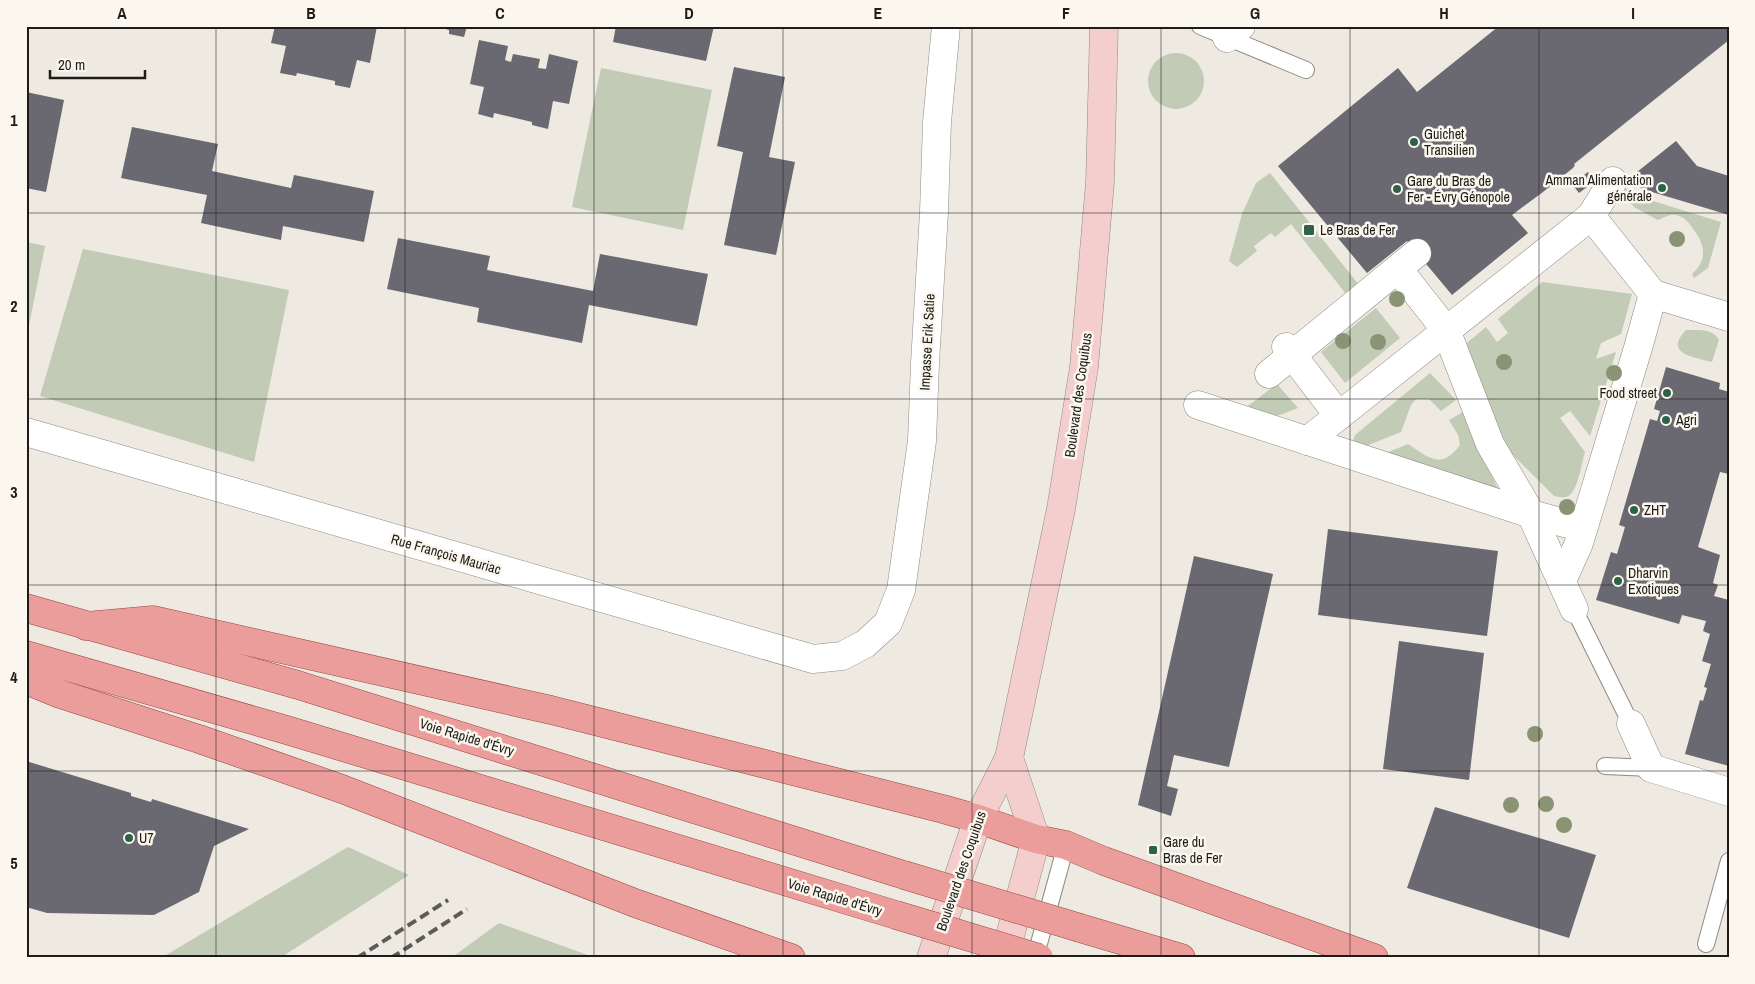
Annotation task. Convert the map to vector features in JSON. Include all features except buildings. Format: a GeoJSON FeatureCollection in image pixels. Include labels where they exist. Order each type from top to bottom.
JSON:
{"type":"FeatureCollection","features":[{"type":"Feature","properties":{"kind":"main road","name":"Boulevard des Coquibus"},"geometry":{"type":"LineString","coordinates":[[931,958],[978,819],[1009,758],[1061,509],[1084,367],[1100,182],[1104,26]]}},
{"type":"Feature","properties":{"kind":"main road","name":"Voie Rapide d'Évry"},"geometry":{"type":"LineString","coordinates":[[26,608],[298,685],[904,875],[1181,958]]}},
{"type":"Feature","properties":{"kind":"main road"},"geometry":{"type":"LineString","coordinates":[[86,626],[152,620],[552,710],[978,819],[1036,839],[1066,845],[1104,861],[1374,958]]}},
{"type":"Feature","properties":{"kind":"main road","name":"Voie Rapide d'Évry"},"geometry":{"type":"LineString","coordinates":[[26,655],[290,731],[1039,958]]}},
{"type":"Feature","properties":{"kind":"main road"},"geometry":{"type":"LineString","coordinates":[[26,680],[60,694],[342,789],[635,903],[791,958]]}},
{"type":"Feature","properties":{"kind":"main road"},"geometry":{"type":"LineString","coordinates":[[1004,958],[1036,839],[1009,758]]}},
{"type":"Feature","properties":{"kind":"street","name":"Impasse Erik Satie"},"geometry":{"type":"LineString","coordinates":[[865,644],[888,623],[901,590],[922,441],[937,122],[946,26]]}},
{"type":"Feature","properties":{"kind":"street"},"geometry":{"type":"LineString","coordinates":[[1308,441],[1591,216],[1613,181]]}},
{"type":"Feature","properties":{"kind":"street"},"geometry":{"type":"LineString","coordinates":[[1591,216],[1653,294],[1729,316]]}},
{"type":"Feature","properties":{"kind":"street"},"geometry":{"type":"LineString","coordinates":[[1269,374],[1289,351],[1407,261],[1446,330],[1490,444],[1531,514],[1574,609]]}},
{"type":"Feature","properties":{"kind":"street"},"geometry":{"type":"LineString","coordinates":[[1562,581],[1584,528],[1653,294]]}},
{"type":"Feature","properties":{"kind":"street"},"geometry":{"type":"LineString","coordinates":[[1289,351],[1338,416]]}},
{"type":"Feature","properties":{"kind":"street"},"geometry":{"type":"LineString","coordinates":[[1198,405],[1531,514],[1584,528]]}},
{"type":"Feature","properties":{"kind":"street","name":"Rue François Mauriac"},"geometry":{"type":"LineString","coordinates":[[26,432],[813,659],[842,656],[865,644]]}},
{"type":"Feature","properties":{"kind":"street"},"geometry":{"type":"LineString","coordinates":[[1631,724],[1652,768],[1729,792]]}},
{"type":"Feature","properties":{"kind":"lane"},"geometry":{"type":"LineString","coordinates":[[1200,26],[1234,32],[1306,70]]}},
{"type":"Feature","properties":{"kind":"lane"},"geometry":{"type":"LineString","coordinates":[[1574,609],[1631,724]]}},
{"type":"Feature","properties":{"kind":"lane"},"geometry":{"type":"LineString","coordinates":[[1605,766],[1652,768]]}},
{"type":"Feature","properties":{"kind":"lane"},"geometry":{"type":"LineString","coordinates":[[1035,958],[1066,845]]}},
{"type":"Feature","properties":{"kind":"lane"},"geometry":{"type":"LineString","coordinates":[[1706,944],[1729,861]]}},
{"type":"Feature","properties":{"kind":"green space"},"geometry":{"type":"Polygon","coordinates":[[[1170,53],[1182,53],[1196,61],[1204,75],[1202,92],[1196,101],[1182,109],[1170,109],[1160,104],[1153,97],[1148,87],[1148,75],[1153,65],[1160,58],[1170,53]]]}},
{"type":"Feature","properties":{"kind":"green space"},"geometry":{"type":"Polygon","coordinates":[[[601,68],[712,90],[683,230],[572,207],[601,68]]]}},
{"type":"Feature","properties":{"kind":"green space"},"geometry":{"type":"Polygon","coordinates":[[[1270,173],[1359,285],[1346,294],[1291,224],[1275,237],[1271,233],[1254,246],[1257,251],[1237,267],[1229,261],[1242,214],[1256,183],[1270,173]]]}},
{"type":"Feature","properties":{"kind":"green space"},"geometry":{"type":"Polygon","coordinates":[[[1621,181],[1630,194],[1721,222],[1708,268],[1694,278],[1692,274],[1703,258],[1701,241],[1682,217],[1674,215],[1658,220],[1634,207],[1616,185],[1621,181]]]}},
{"type":"Feature","properties":{"kind":"green space"},"geometry":{"type":"Polygon","coordinates":[[[26,242],[45,246],[26,340],[26,242]]]}},
{"type":"Feature","properties":{"kind":"green space"},"geometry":{"type":"Polygon","coordinates":[[[83,249],[289,290],[254,462],[40,396],[83,249]]]}},
{"type":"Feature","properties":{"kind":"green space"},"geometry":{"type":"Polygon","coordinates":[[[1542,282],[1632,294],[1621,334],[1601,343],[1596,359],[1616,352],[1590,436],[1570,411],[1560,418],[1585,452],[1573,492],[1564,497],[1554,496],[1498,440],[1462,347],[1486,327],[1497,342],[1508,333],[1498,319],[1542,282]]]}},
{"type":"Feature","properties":{"kind":"green space"},"geometry":{"type":"Polygon","coordinates":[[[1376,308],[1400,338],[1345,383],[1321,352],[1376,308]]]}},
{"type":"Feature","properties":{"kind":"green space"},"geometry":{"type":"Polygon","coordinates":[[[1686,330],[1705,330],[1716,336],[1719,340],[1712,362],[1690,356],[1679,349],[1680,338],[1686,330]]]}},
{"type":"Feature","properties":{"kind":"green space"},"geometry":{"type":"Polygon","coordinates":[[[1430,373],[1456,400],[1441,411],[1429,399],[1416,399],[1411,405],[1401,432],[1361,448],[1356,447],[1353,441],[1355,435],[1430,373]]]}},
{"type":"Feature","properties":{"kind":"green space"},"geometry":{"type":"Polygon","coordinates":[[[1277,384],[1298,408],[1277,416],[1244,409],[1277,384]]]}},
{"type":"Feature","properties":{"kind":"green space"},"geometry":{"type":"Polygon","coordinates":[[[1463,412],[1499,492],[1381,455],[1408,444],[1428,457],[1440,460],[1447,458],[1460,445],[1458,435],[1449,420],[1463,412]]]}},
{"type":"Feature","properties":{"kind":"green space"},"geometry":{"type":"Polygon","coordinates":[[[348,847],[409,875],[280,958],[161,958],[348,847]]]}},
{"type":"Feature","properties":{"kind":"green space"},"geometry":{"type":"Polygon","coordinates":[[[499,923],[596,958],[451,958],[499,923]]]}},
{"type":"Feature","properties":{"kind":"railway"},"geometry":{"type":"LineString","coordinates":[[357,958],[448,900]]}},
{"type":"Feature","properties":{"kind":"railway"},"geometry":{"type":"LineString","coordinates":[[391,958],[467,909]]}},
{"type":"Feature","properties":{"kind":"place","name":"Guichet Transilien"},"geometry":{"type":"Point","coordinates":[1414,142]}},
{"type":"Feature","properties":{"kind":"place","name":"Amman Alimentation générale"},"geometry":{"type":"Point","coordinates":[1662,188]}},
{"type":"Feature","properties":{"kind":"place","name":"Gare du Bras de Fer - Évry Génopole"},"geometry":{"type":"Point","coordinates":[1397,189]}},
{"type":"Feature","properties":{"kind":"place","name":"Le Bras de Fer"},"geometry":{"type":"Point","coordinates":[1309,230]}},
{"type":"Feature","properties":{"kind":"place","name":"Food street"},"geometry":{"type":"Point","coordinates":[1667,393]}},
{"type":"Feature","properties":{"kind":"place","name":"Agri"},"geometry":{"type":"Point","coordinates":[1666,420]}},
{"type":"Feature","properties":{"kind":"place","name":"ZHT"},"geometry":{"type":"Point","coordinates":[1634,510]}},
{"type":"Feature","properties":{"kind":"place","name":"Dharvin Exotiques"},"geometry":{"type":"Point","coordinates":[1618,581]}},
{"type":"Feature","properties":{"kind":"place","name":"U7"},"geometry":{"type":"Point","coordinates":[129,838]}},
{"type":"Feature","properties":{"kind":"place","name":"Gare du Bras de Fer"},"geometry":{"type":"Point","coordinates":[1153,850]}}]}
